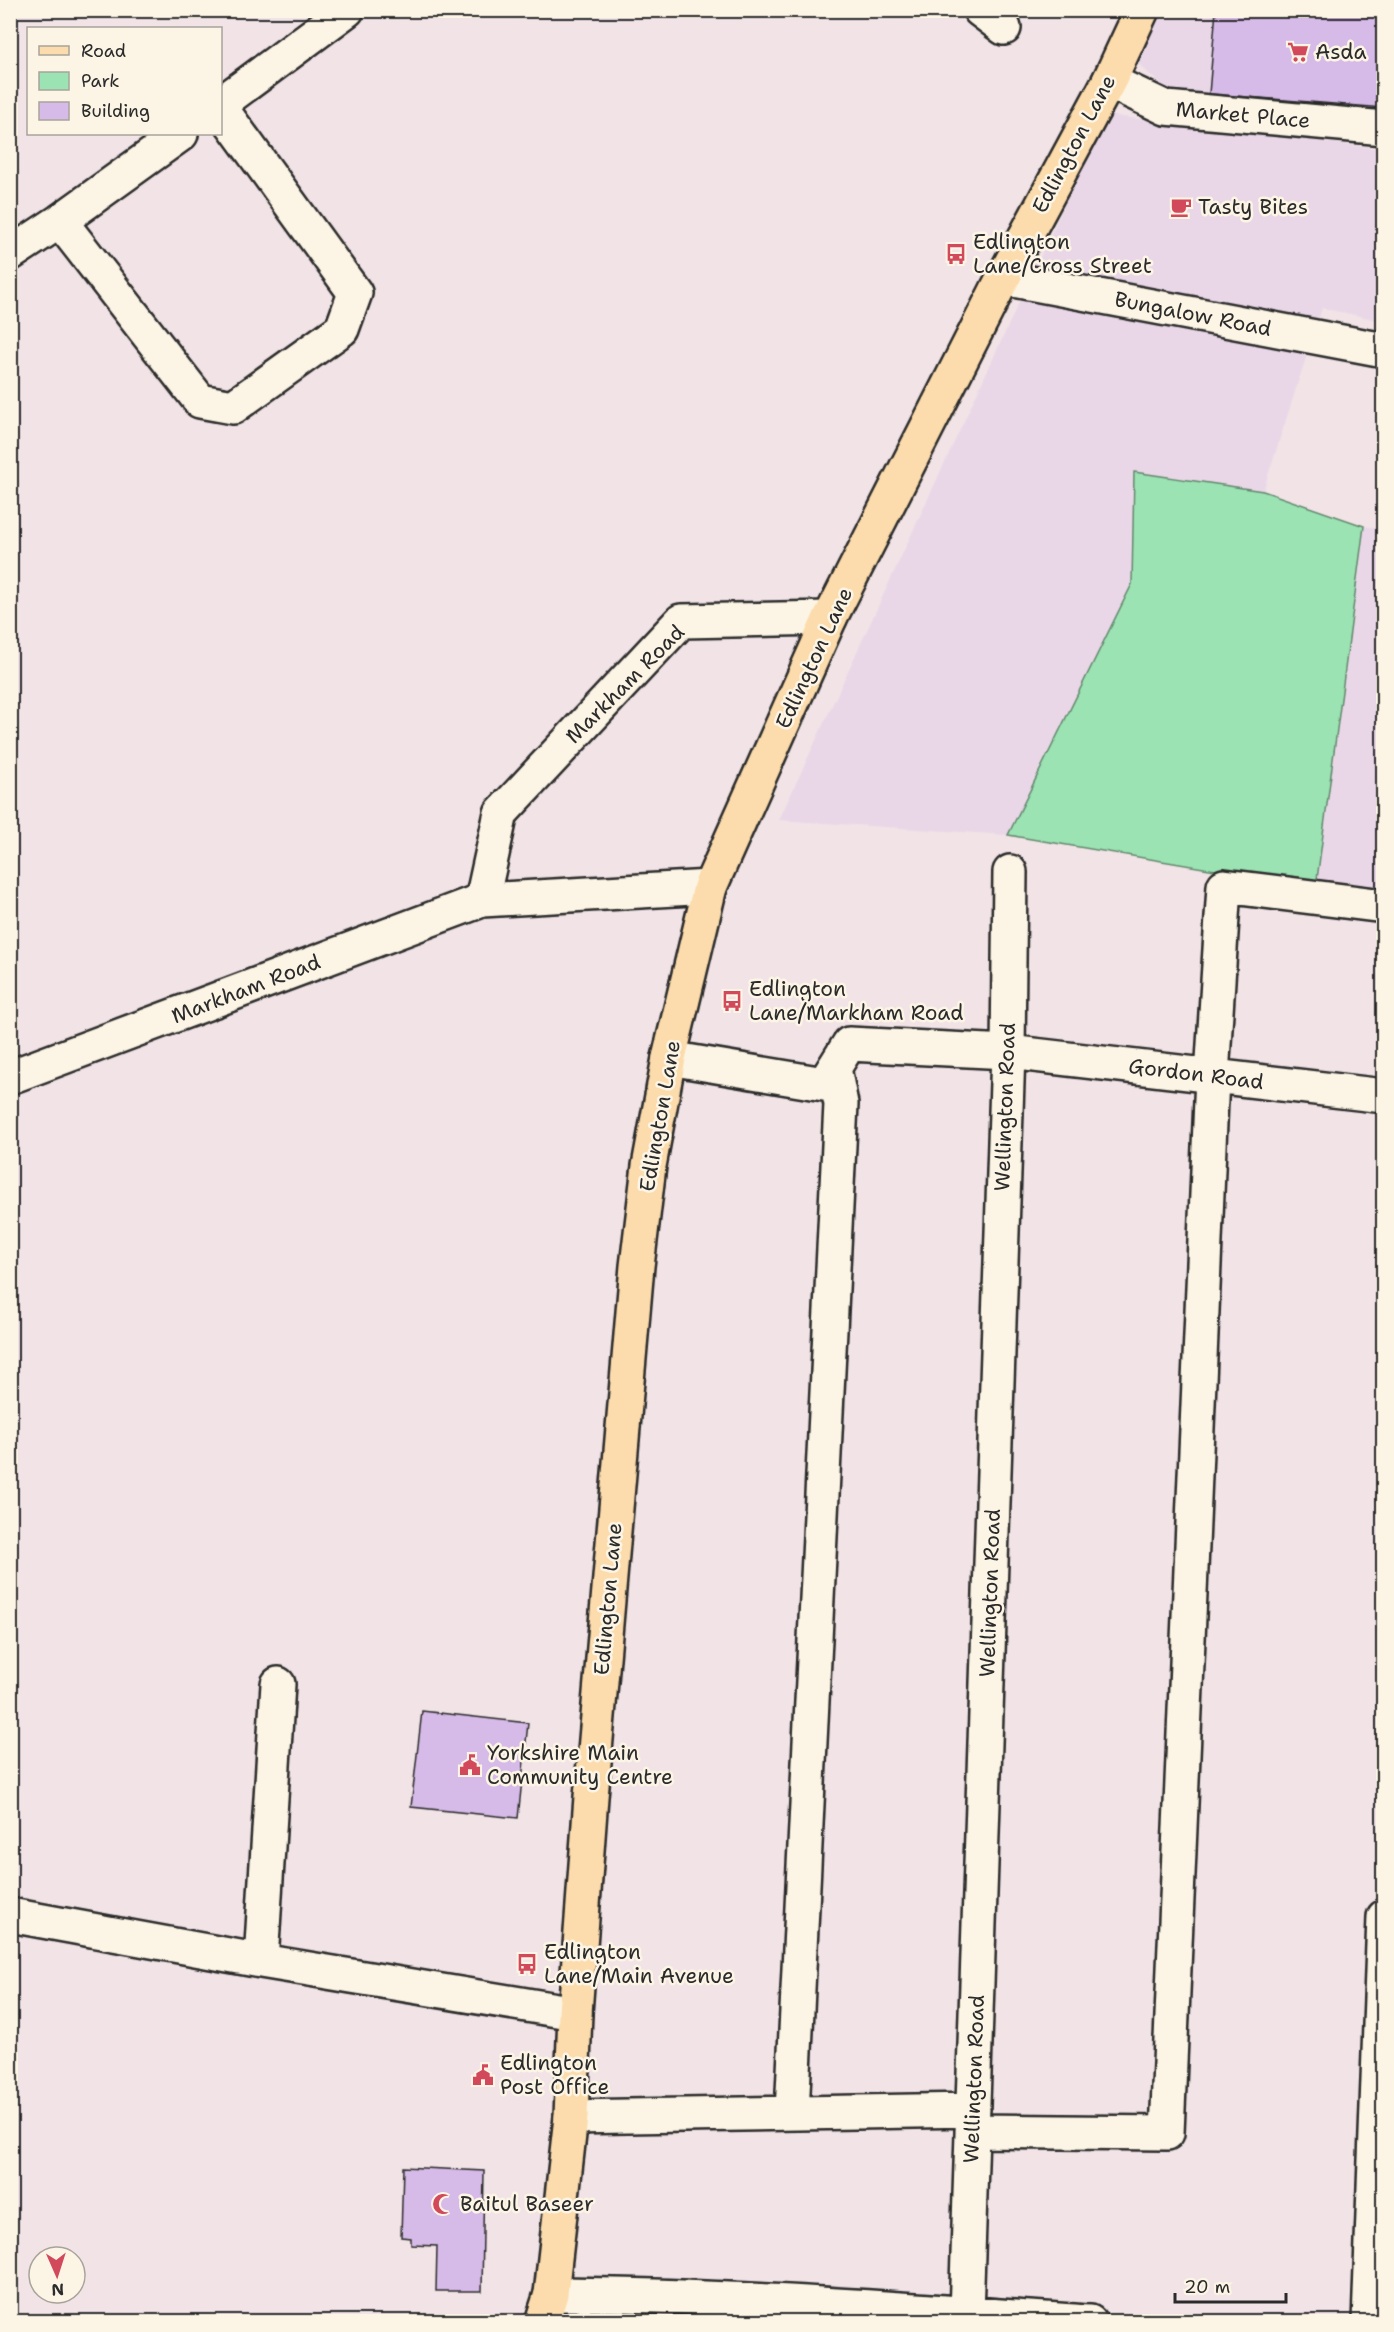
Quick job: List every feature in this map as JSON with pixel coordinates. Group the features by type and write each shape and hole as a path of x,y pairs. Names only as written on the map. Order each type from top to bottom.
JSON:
{"main road":[{"name":"Edlington Lane","path":"547,2308 571,2117 575,2013 591,1797 637,1266 649,1166 669,1058 710,887 830,618 1003,278 1108,81 1142,10"}],"street":[{"path":"222,104 347,10"},
{"name":"Market Place","path":"1108,81 1166,108 1383,128"},
{"path":"60,221 201,401 233,407 342,329 355,293 222,109"},
{"path":"10,254 180,135"},
{"name":"Bungalow Road","path":"1003,278 1383,350"},
{"name":"Markham Road","path":"482,900 501,813 681,621 830,618"},
{"name":"Wellington Road","path":"966,2314 1008,1052 1010,872"},
{"path":"571,2117 792,2113 973,2120 1167,2133 1212,1076 1224,886 1383,906"},
{"name":"Markham Road","path":"10,1077 482,900 710,887"},
{"name":"Gordon Road","path":"834,1068 849,1044 1008,1052 1383,1096"},
{"path":"669,1058 824,1084 834,1068"},
{"path":"792,2113 842,1104 834,1068"},
{"path":"261,1961 278,1684"},
{"path":"10,1915 261,1961 575,2013"},
{"path":"1369,2322 1379,2157 1383,1917"},
{"path":"547,2308 966,2314 1090,2322"}],"shaded area":[{"name":"Asda","path":"1159,11 1383,11 1383,111 1171,94 1132,58"},
{"path":"1106,115 1383,149 1383,321 1322,308 1263,491 1134,473 1132,584 1008,835 779,820"},
{"path":"1364,526 1383,529 1383,896 1316,887"}],"green space":[{"path":"1134,472 1263,491 1364,526 1316,887 1008,835 1132,584"}],"building":[{"name":"Asda","path":"1216,10 1384,10 1384,108 1209,94"},
{"name":"Yorkshire Main Community Centre","path":"422,1711 528,1723 518,1818 411,1807"},
{"name":"Baitul Baseer","path":"403,2167 484,2171 482,2291 436,2291 437,2246 411,2245 411,2238 401,2237"}],"place":[{"name":"Asda","path":"1298,52"},
{"name":"Tasty Bites","path":"1181,207"},
{"name":"Edlington Lane/Cross Street","path":"956,254"},
{"name":"Edlington Lane/Markham Road","path":"732,1001"},
{"name":"Yorkshire Main Community Centre","path":"470,1765"},
{"name":"Edlington Lane/Main Avenue","path":"527,1964"},
{"name":"Edlington Post Office","path":"483,2075"},
{"name":"Baitul Baseer","path":"443,2204"}]}
